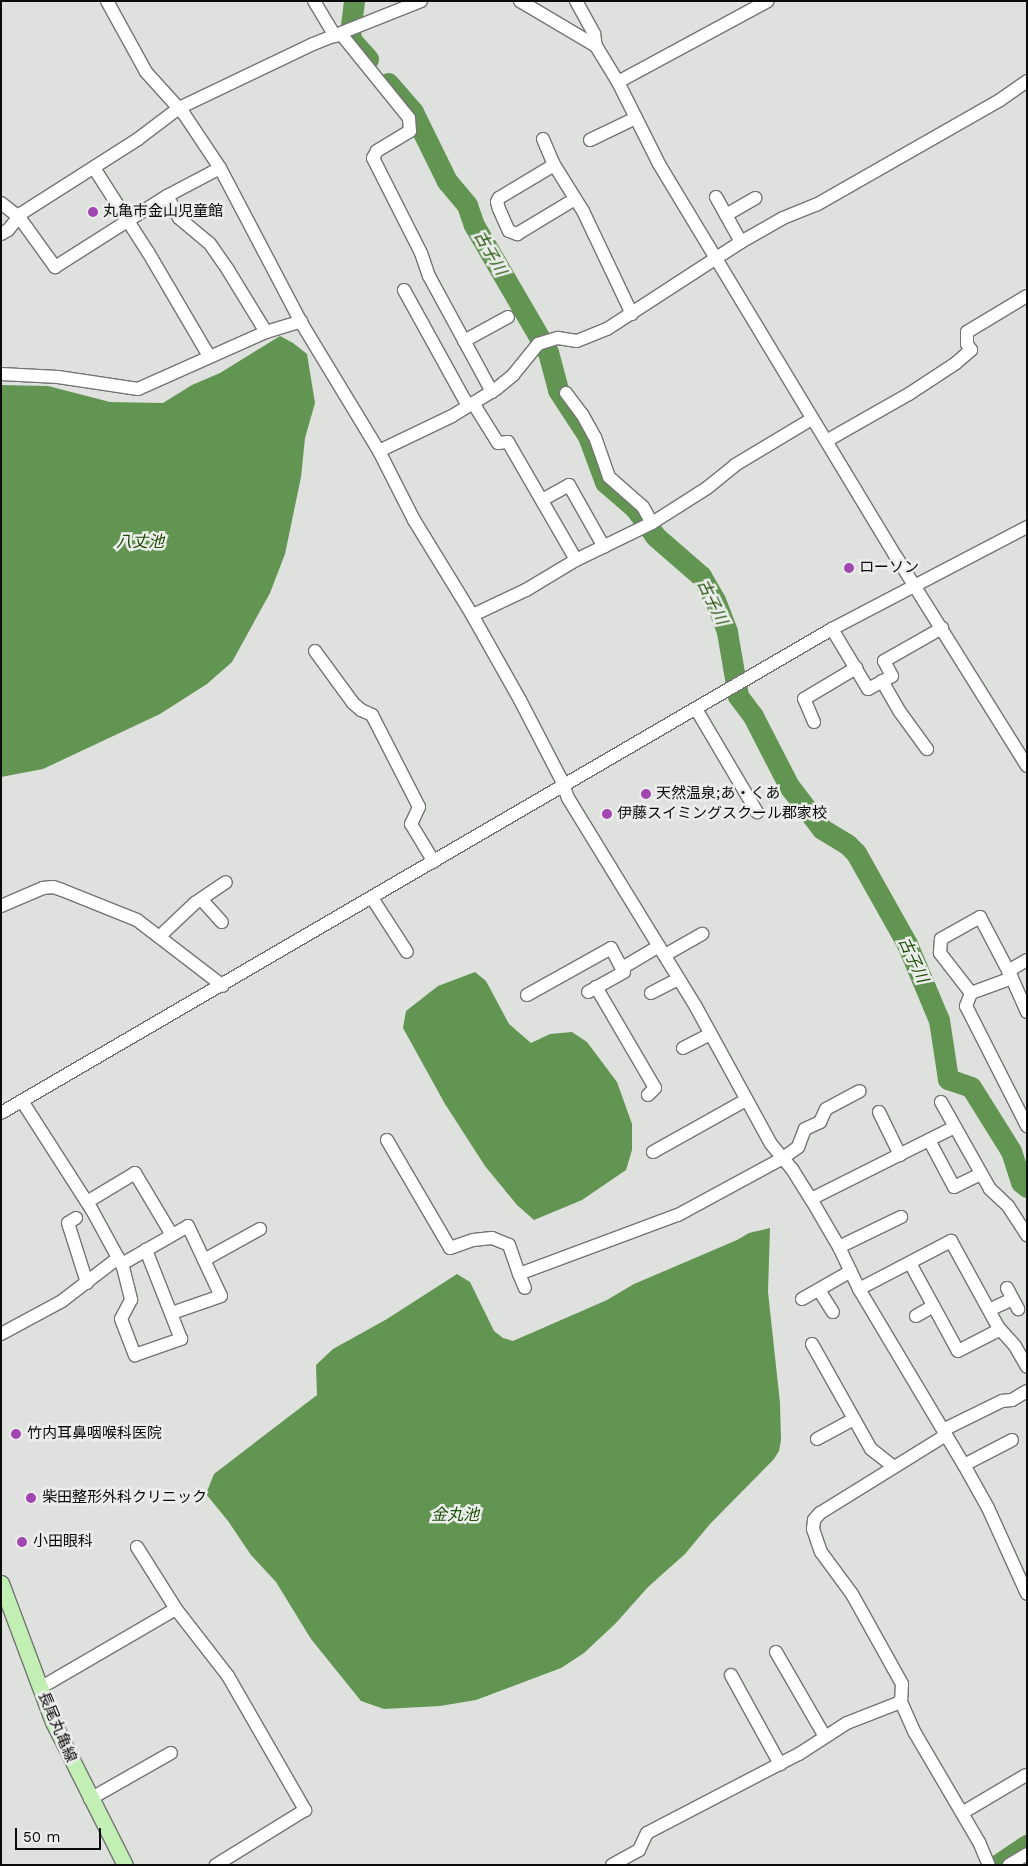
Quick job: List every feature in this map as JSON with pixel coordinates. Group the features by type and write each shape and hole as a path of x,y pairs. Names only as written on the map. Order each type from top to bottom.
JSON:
{"main road":[{"name":"長尾丸亀線","path":"1,1584 53,1722 90,1800 124,1865"}],"street":[{"path":"107,1 146,72 179,108 220,168 301,321 379,451 414,520 473,615 564,786 568,798 662,950 771,1144 811,1199 839,1247 859,1289 964,1465 1024,1579 1027,1594"},
{"path":"314,1 343,33 409,118 410,131 377,151 373,158 421,253 428,276 492,392"},
{"path":"1,234 8,230 19,217 94,168 179,108 343,33 421,1"},
{"path":"520,1 596,46"},
{"path":"576,1 594,34 596,46 618,82 659,164 812,419 828,440 1027,766"},
{"path":"618,82 768,1"},
{"path":"379,451 492,392 513,375 541,342 558,338 578,341 607,329 701,266 741,242 783,218 816,205 1000,100 1027,81"},
{"path":"590,140 636,118"},
{"path":"543,139 554,165 575,199 632,314"},
{"path":"554,165 499,198 496,202 509,231 512,234 517,234 575,199"},
{"path":"94,168 209,356"},
{"path":"1,203 19,217 55,267 167,196 220,168"},
{"path":"167,196 180,218 210,244 266,332"},
{"path":"716,197 741,242"},
{"path":"726,215 756,198"},
{"path":"404,290 470,405 498,443 508,442 576,560"},
{"path":"828,440 909,394 956,362 971,350 967,344 968,332 1027,296"},
{"path":"464,341 508,317"},
{"path":"2,372 58,377 138,389 266,332 301,321"},
{"path":"566,393 582,414 595,437 609,477 643,507 647,526"},
{"path":"473,615 526,590 576,560 647,526 706,488 735,465 812,419"},
{"path":"542,500 568,485 604,546"},
{"path":"1,1113 223,986 832,629 1027,527"},
{"path":"832,629 868,689 892,676 884,661 942,628"},
{"path":"315,651 353,703 361,710 372,715 419,807 411,824 434,862"},
{"path":"814,722 804,699 856,668"},
{"path":"882,681 900,712 927,749"},
{"path":"696,708 758,812"},
{"path":"159,937 201,899 226,882"},
{"path":"1,906 26,894 54,887 137,920 223,986"},
{"path":"372,898 407,952"},
{"path":"201,899 222,922"},
{"path":"971,994 940,953 941,939 980,917 1010,974 1027,1012"},
{"path":"622,968 702,934"},
{"path":"527,995 611,948 624,972 592,990 655,1088 648,1095"},
{"path":"1027,960 1010,974 971,994 966,1006 1027,1126"},
{"path":"651,993 679,979"},
{"path":"683,1048 710,1034"},
{"path":"519,1274 678,1215 783,1158 798,1147 805,1129 820,1122 826,1109 860,1091"},
{"path":"653,1152 746,1100"},
{"path":"22,1101 87,1202 120,1261 131,1300 121,1319 135,1356 181,1338 146,1250"},
{"path":"941,1102 990,1189 1008,1206 1027,1235"},
{"path":"880,1112 900,1155"},
{"path":"811,1199 955,1127"},
{"path":"387,1140 450,1248 473,1240 492,1238 508,1245 524,1288"},
{"path":"929,1140 954,1187 981,1174"},
{"path":"87,1202 135,1173 172,1235"},
{"path":"839,1247 900,1215"},
{"path":"76,1218 68,1222 87,1283"},
{"path":"1,1334 62,1301 120,1261 146,1250 188,1226 221,1296 172,1313"},
{"path":"204,1260 260,1229"},
{"path":"859,1289 951,1242 998,1327 1015,1346 1027,1367"},
{"path":"910,1263 958,1351 995,1332 998,1327"},
{"path":"802,1298 851,1271"},
{"path":"819,1290 833,1312"},
{"path":"989,1310 1013,1299"},
{"path":"916,1316 934,1306"},
{"path":"812,1344 872,1449 894,1467"},
{"path":"988,1862 962,1813 922,1747 901,1702 902,1684 852,1594 822,1552 813,1529 814,1520 820,1513 894,1467 944,1432 1002,1401 1012,1400 1027,1391"},
{"path":"817,1439 854,1418"},
{"path":"964,1465 1012,1440"},
{"path":"137,1547 176,1609 228,1676 305,1810 216,1865"},
{"path":"40,1688 176,1609"},
{"path":"776,1652 825,1738"},
{"path":"731,1675 780,1764"},
{"path":"612,1865 639,1850 647,1833 780,1764 847,1723 901,1702"},
{"path":"90,1800 171,1752"},
{"path":"962,1813 1026,1775"},
{"path":"1009,1865 1027,1854"}],"water":[{"name":"八丈池","path":"280,336 307,354 315,403 305,438 301,477 285,554 270,593 232,662 207,684 160,714 43,769 1,777 1,385 48,386 110,402 163,403 192,385 220,373"},
{"path":"475,972 486,981 509,1024 531,1043 550,1034 572,1032 587,1042 617,1082 632,1124 632,1150 626,1170 582,1200 534,1220 517,1205 485,1166 445,1104 403,1028 406,1011 438,986"},
{"name":"金丸池","path":"770,1228 768,1292 780,1403 781,1440 779,1451 774,1459 710,1524 685,1554 648,1587 616,1623 584,1653 561,1668 476,1700 440,1706 384,1709 361,1701 311,1639 276,1582 251,1555 228,1521 206,1494 214,1474 317,1395 316,1365 333,1349 387,1319 457,1274 470,1282 494,1331 503,1338 513,1341 607,1300 634,1284 737,1240 749,1233"}],"waterway":[{"name":"古子川","path":"354,1 350,34 352,41 368,59"},
{"name":"古子川","path":"388,83 413,112 447,181 467,205 474,225 548,352 558,390 588,436 605,482 635,508 655,536 701,576 715,600 727,632 738,696 753,716 789,786 822,829 847,844 856,853 907,944 939,1020 948,1079 971,1087 1011,1151 1021,1182 1027,1187"},
{"name":"古子川","path":"997,1865 1027,1845"}],"place":[{"name":"丸亀市金山児童館","path":"93,212"},
{"name":"ローソン","path":"849,568"},
{"name":"天然温泉;あ・くあ","path":"646,794"},
{"name":"伊藤スイミングスクール郡家校","path":"607,814"},
{"name":"竹内耳鼻咽喉科医院","path":"16,1434"},
{"name":"柴田整形外科クリニック","path":"31,1498"},
{"name":"小田眼科","path":"22,1542"}]}
